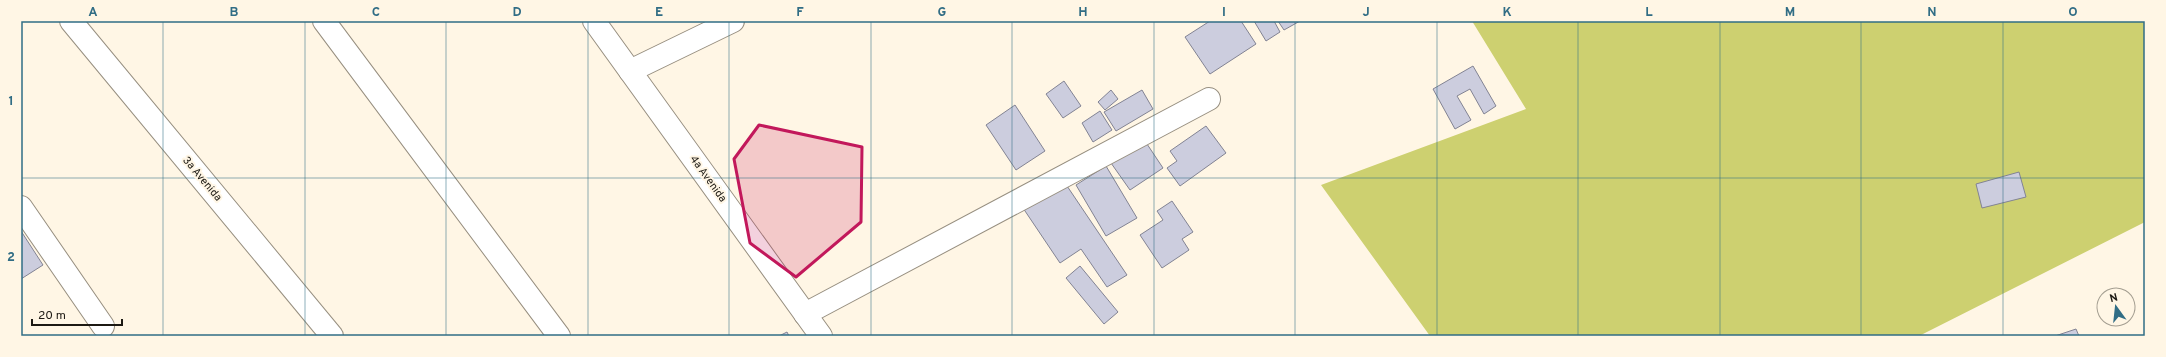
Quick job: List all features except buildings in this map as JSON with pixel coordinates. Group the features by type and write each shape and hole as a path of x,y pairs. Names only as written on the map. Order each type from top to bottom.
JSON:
{"street":[{"name":"3a Avenida","path":"71,21 332,336"},
{"path":"324,21 559,336"},
{"name":"4a Avenida","path":"594,21 821,336"},
{"path":"630,71 733,21"},
{"path":"804,314 1209,99"},
{"path":"21,207 104,326"}],"highlighted area":[{"path":"759,125 862,147 861,222 796,277 750,243 734,159"}],"green space":[{"path":"1472,21 2145,21 2145,222 1919,336 1430,336 1321,185 1526,109"}]}
